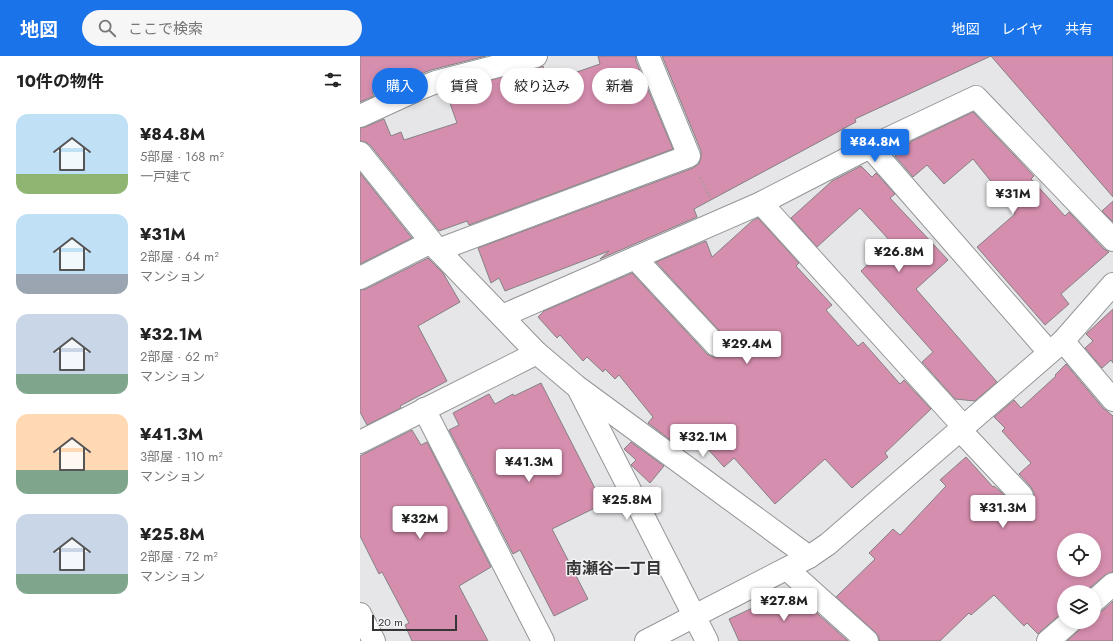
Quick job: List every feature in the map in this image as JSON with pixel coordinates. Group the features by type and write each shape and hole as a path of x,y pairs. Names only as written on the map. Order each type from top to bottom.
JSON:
{"street":[{"path":"360,116 436,82 536,56"},
{"path":"360,278 435,246 689,156 648,56"},
{"path":"502,316 761,203 870,147 976,97 1113,240"},
{"path":"870,147 1056,346 1113,400"},
{"path":"360,153 435,246 537,353 576,386 810,557"},
{"path":"761,203 1022,496"},
{"path":"635,258 716,345"},
{"path":"646,641 810,557 828,544 1056,346 1113,284"},
{"path":"360,442 537,353"},
{"path":"576,386 708,641"},
{"path":"424,409 543,641"},
{"path":"787,569 868,641"},
{"path":"1101,595 1113,584"},
{"path":"360,614 374,641"},
{"path":"1048,641 1062,629"}],"path":[{"path":"689,156 721,221"}],"building":[{"path":"360,56 486,56 428,71 428,68 372,68 372,97 360,102"},
{"path":"598,56 636,56 639,68 592,68 592,104 648,104 648,90 673,149 469,225 467,221 439,231 370,145 360,141 360,128 384,119 391,136 401,132 404,140 457,123 450,104 492,104 492,80 500,78 500,104 584,104 584,70 600,64"},
{"path":"662,56 991,56 855,119 856,122 694,209 697,217 600,259 609,251 505,291 499,278 491,283 478,248 693,168 699,164 701,151"},
{"path":"991,56 1113,56 1113,197"},
{"path":"973,112 1034,176 1031,179 1065,216 1069,212 1104,249 1109,252 1061,294 1069,304 1045,325 977,247 1015,214 1013,211 1014,210 973,159 944,184 927,165 913,177 895,156 912,141"},
{"path":"861,166 872,177 876,173 895,194 890,198 948,260 916,289 997,382 975,401 955,399 922,362 933,352 861,271 891,242 860,208 817,247 791,218 832,181"},
{"path":"360,173 412,238 360,264"},
{"path":"1113,201 1113,222 1102,211"},
{"path":"758,218 799,263 796,266 832,305 826,310 858,346 863,342 900,384 904,380 931,409 885,453 888,457 852,488 825,459 775,504 734,458 724,467 699,439 687,450 683,445 681,448 648,423 653,417 619,375 615,379 605,369 603,372 587,357 583,361 560,335 557,338 538,317 544,311 632,273 707,354 713,357 719,357 725,354 728,348 728,342 725,337 656,262 706,241 712,257 752,221"},
{"path":"428,258 443,273 460,302 418,326 447,381 400,406 401,408 367,425 360,412 360,290 366,289"},
{"path":"1113,309 1113,363 1111,360 1102,368 1085,348 1093,341 1086,334"},
{"path":"1066,364 1103,408 1113,416 1113,572 1105,575 1093,585 1057,585 1057,617 1038,634 1027,623 1024,626 994,595 971,615 969,613 940,641 879,641 879,637 875,632 836,597 875,559 869,553 893,529 900,535 946,486 940,480 966,457 993,487 994,486 1000,491 1013,505 1018,508 1024,508 1031,505 1034,499 1034,493 1031,487 1019,474 1031,463 1002,431 1005,428 994,417 1014,400 1021,408 1056,376 1055,375"},
{"path":"541,383 603,504 552,529 588,599 554,616 520,550 513,554 449,430 459,425 453,413 489,394 495,404 513,394 514,396"},
{"path":"412,430 421,445 427,442 491,567 459,586 488,641 412,641 405,625 409,623 382,572 379,574 360,536 360,456"},
{"path":"631,442 664,466 650,483 631,465 636,460 624,449"},
{"path":"791,590 848,641 739,641 729,619"},
{"path":"1113,601 1113,641 1067,641 1080,629 1101,629 1102,611"}],"district":[{"name":"南瀬谷一丁目","path":"614,568"}]}
